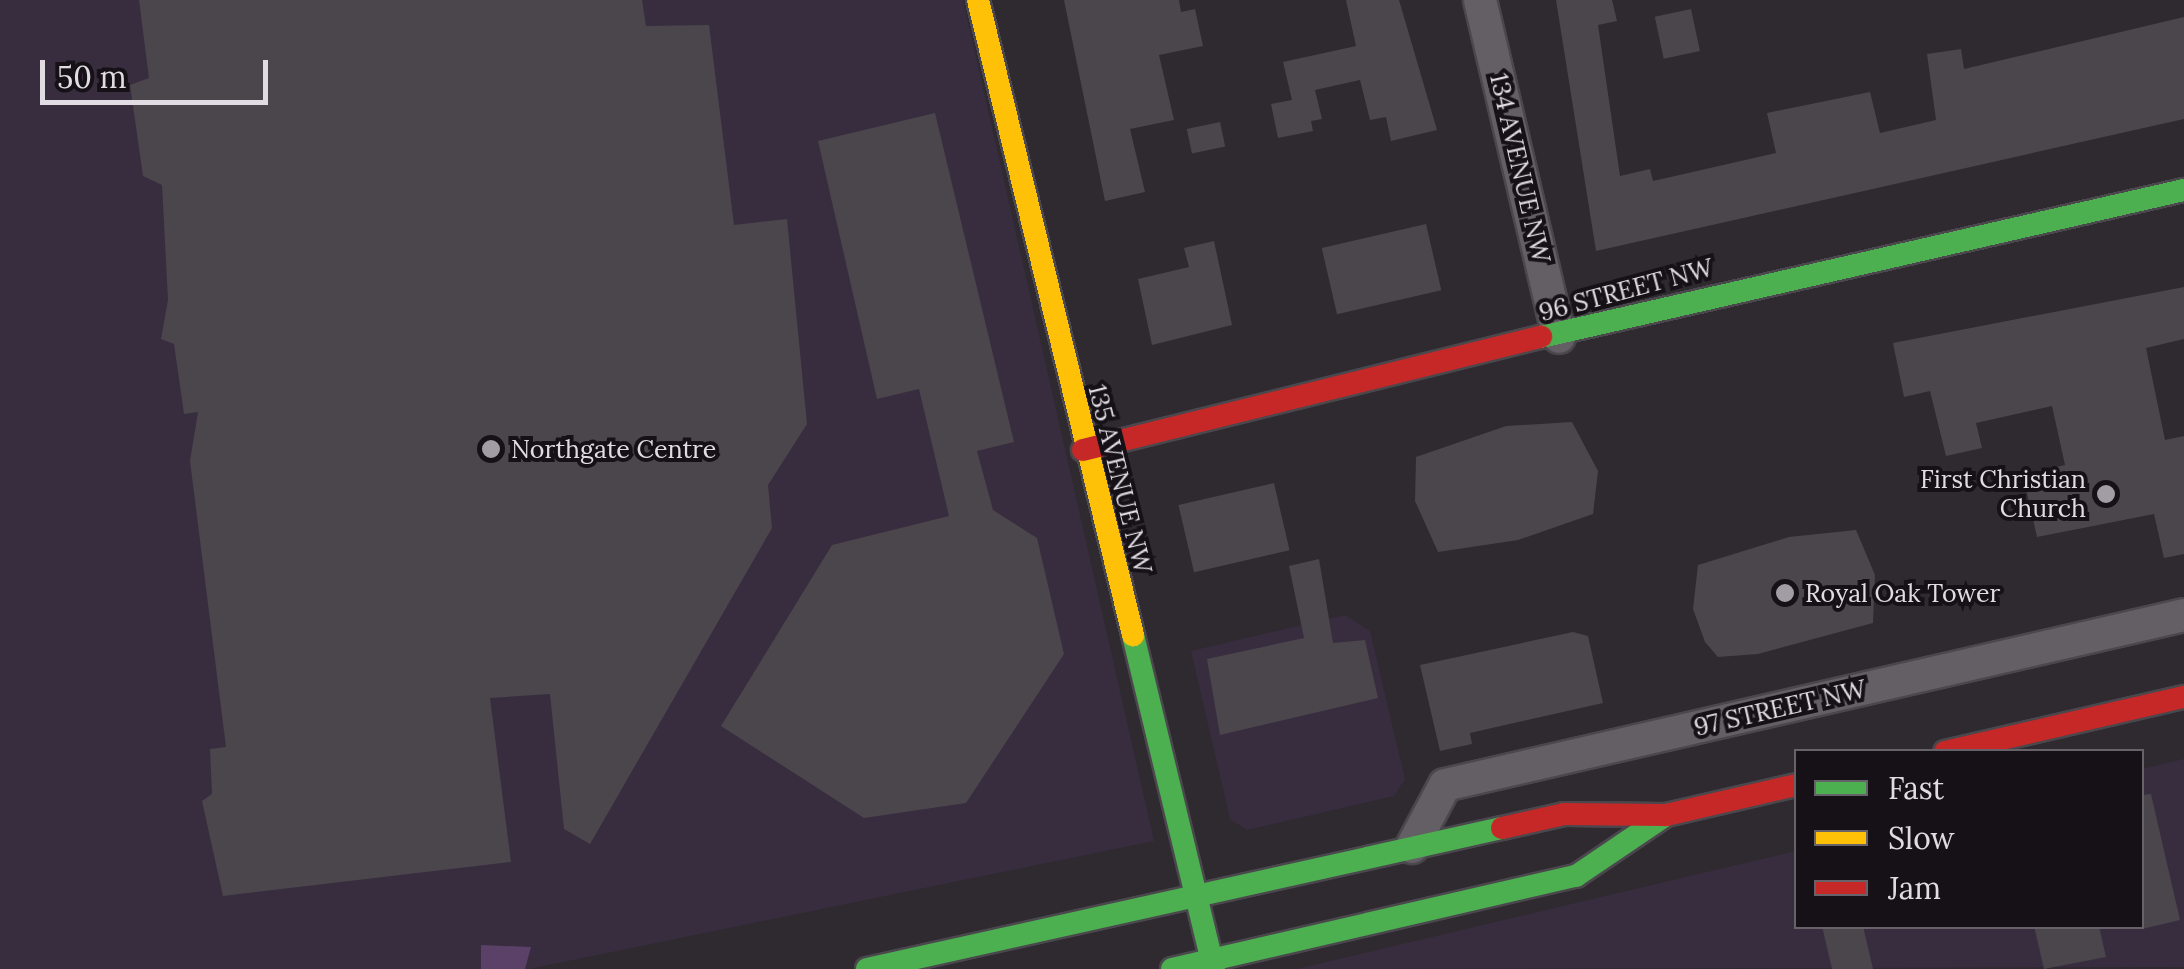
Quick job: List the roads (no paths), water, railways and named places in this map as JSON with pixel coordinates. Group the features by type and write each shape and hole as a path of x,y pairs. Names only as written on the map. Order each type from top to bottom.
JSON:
{"street":[{"name":"135 AVENUE NW","path":"978,0 1083,450 1213,964"},
{"name":"134 AVENUE NW","path":"1480,0 1559,337"},
{"name":"96 STREET NW","path":"1083,450 1559,337 1790,275 2184,190"},
{"name":"97 STREET NW","path":"1412,847 1445,785 2184,615"},
{"path":"1958,749 2184,697"},
{"path":"867,969 1564,814 1666,815 1794,785"},
{"path":"1172,969 1213,964 1576,876 1666,815"}],"place":[{"name":"Northgate Centre","path":"491,449"},
{"name":"First Christian Church","path":"2106,494"},
{"name":"Royal Oak Tower","path":"1785,593"}]}
